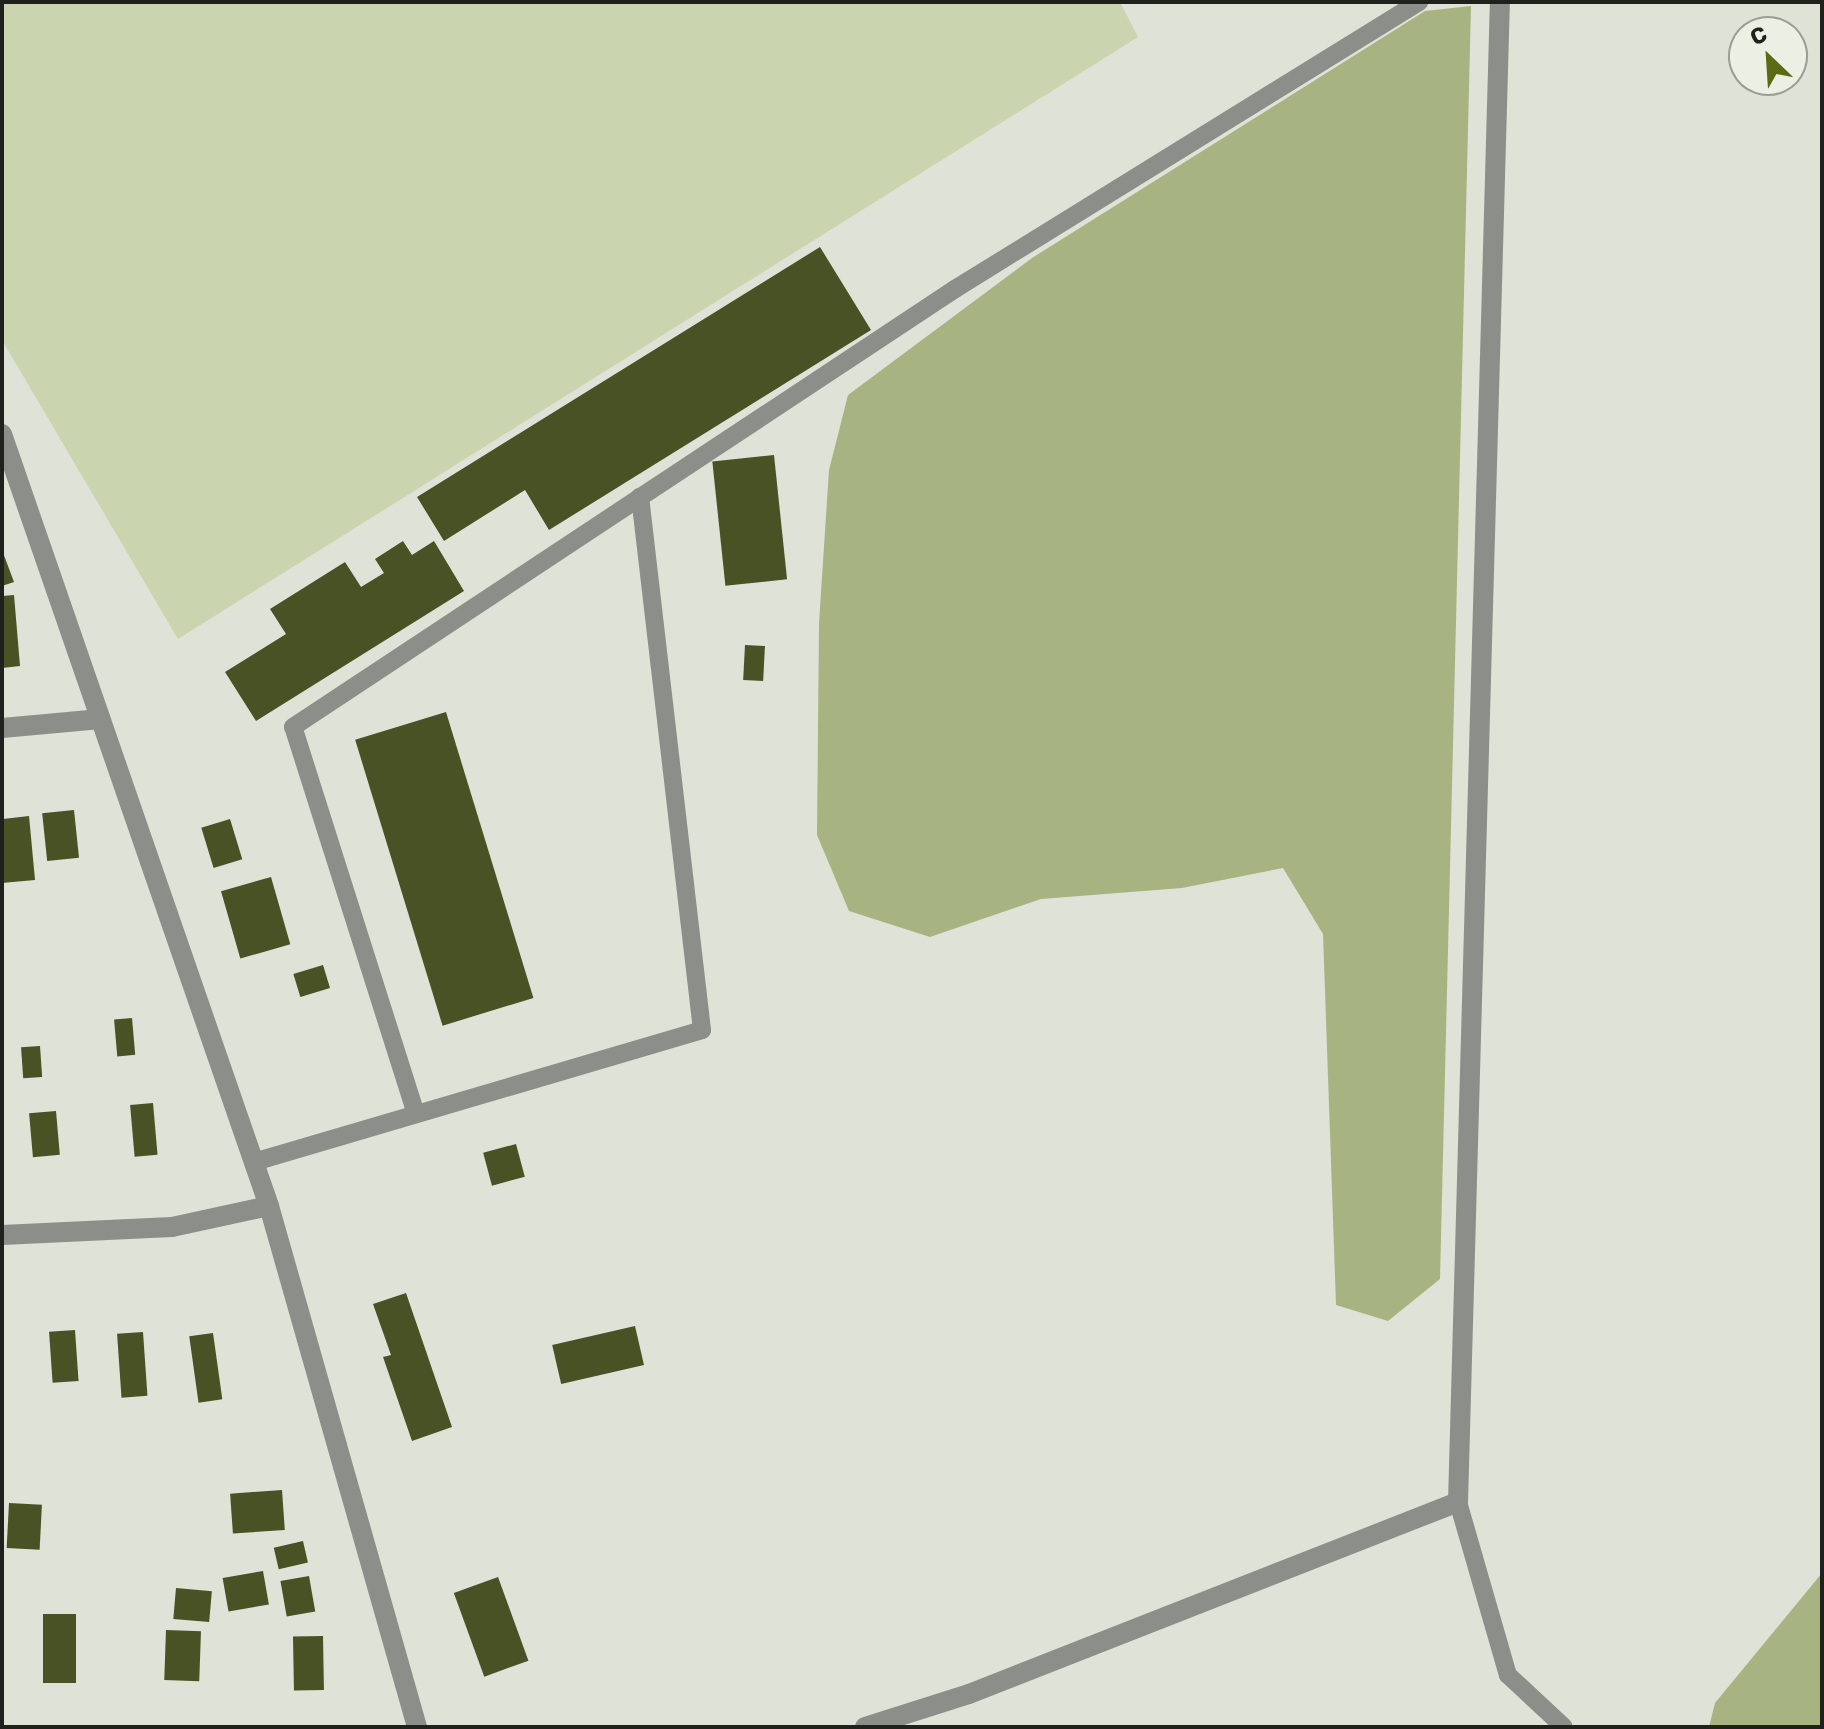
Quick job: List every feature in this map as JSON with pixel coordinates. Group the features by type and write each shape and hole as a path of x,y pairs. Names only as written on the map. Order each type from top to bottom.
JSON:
{"street":[{"path":"865,1727 969,1694 1458,1502 1500,2"},
{"path":"2,434 269,1206 417,1727"},
{"path":"2,728 101,719"},
{"path":"2,1235 172,1227 269,1206"}],"lane":[{"path":"416,1114 293,727 955,289 1419,2"},
{"path":"254,1162 702,1030 640,497"},
{"path":"1458,1502 1508,1675 1564,1727"}],"green space":[{"path":"2,2 1120,2 1138,37 178,639 2,340"},
{"path":"1471,6 1440,1279 1388,1321 1336,1305 1323,934 1283,868 1182,888 1041,899 930,937 849,911 817,835 819,623 829,470 848,395 1032,258 1425,11"},
{"path":"1822,1573 1822,1727 1709,1727 1715,1703"}],"building":[{"path":"820,247 871,330 549,530 525,490 444,541 417,497"},
{"path":"774,455 787,579 725,586 712,461"},
{"path":"403,541 412,555 434,541 464,591 256,721 225,672 286,634 270,609 345,562 361,587 384,573 375,559"},
{"path":"2,550 14,582 2,586"},
{"path":"14,595 20,666 2,668 2,596"},
{"path":"745,645 765,646 763,681 743,680"},
{"path":"446,712 533,998 443,1026 355,740"},
{"path":"74,810 79,858 47,861 42,813"},
{"path":"29,816 35,880 2,883 3,819"},
{"path":"230,819 242,859 214,868 201,828"},
{"path":"271,877 290,944 240,959 221,891"},
{"path":"323,965 330,988 300,997 293,974"},
{"path":"132,1018 135,1055 117,1056 114,1020"},
{"path":"40,1046 42,1077 23,1078 21,1047"},
{"path":"153,1103 158,1155 135,1157 130,1105"},
{"path":"56,1111 60,1155 33,1157 29,1113"},
{"path":"516,1144 525,1177 492,1186 483,1153"},
{"path":"406,1293 452,1427 412,1441 383,1357 391,1355 373,1304"},
{"path":"635,1326 644,1365 561,1384 552,1345"},
{"path":"75,1330 79,1381 53,1383 49,1332"},
{"path":"143,1332 147,1396 122,1398 117,1334"},
{"path":"213,1333 222,1399 199,1403 189,1336"},
{"path":"282,1490 285,1530 233,1534 230,1494"},
{"path":"9,1503 42,1505 40,1550 7,1548"},
{"path":"303,1541 308,1562 279,1569 274,1548"},
{"path":"263,1571 269,1604 229,1612 223,1578"},
{"path":"309,1576 315,1611 287,1616 280,1581"},
{"path":"498,1577 528,1661 484,1677 454,1593"},
{"path":"176,1588 212,1591 209,1622 173,1619"},
{"path":"43,1614 76,1614 76,1683 43,1683"},
{"path":"166,1630 201,1631 199,1681 164,1680"},
{"path":"323,1636 324,1690 294,1691 293,1637"}]}
